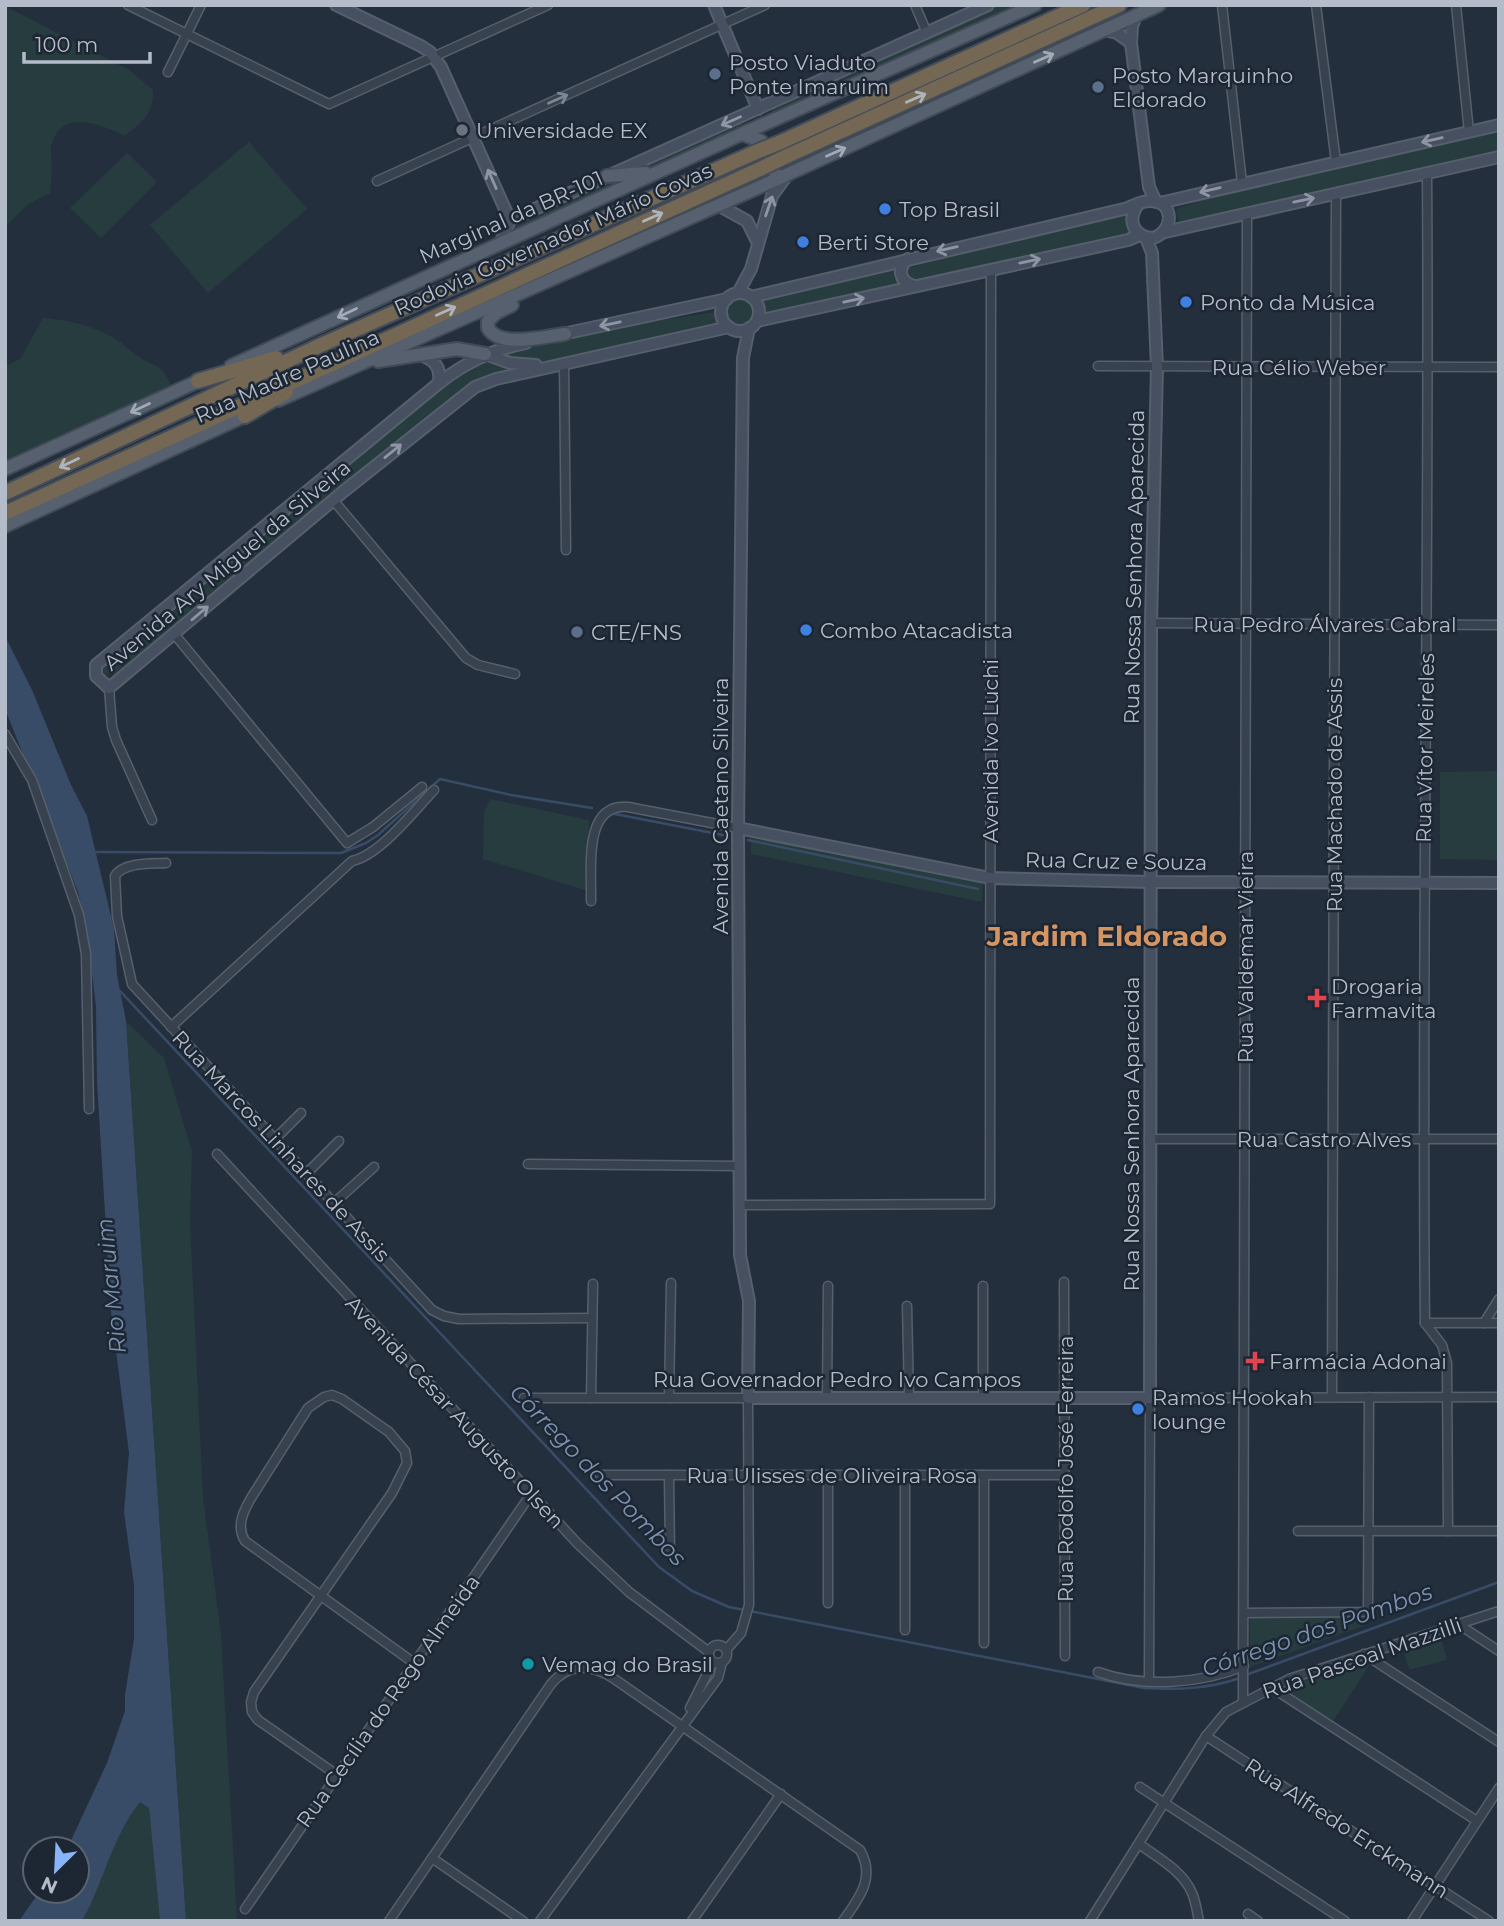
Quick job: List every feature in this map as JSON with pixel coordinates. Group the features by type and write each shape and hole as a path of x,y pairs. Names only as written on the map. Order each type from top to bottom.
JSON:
{"highway":[{"name":"Rodovia Governador Mário Covas","path":"5,493 321,345 1083,5"},
{"name":"Rodovia Governador Mário Covas","path":"5,513 1119,5"},
{"path":"198,381 321,345"},
{"path":"245,416 344,357"}],"main road":[{"name":"Marginal da BR-101","path":"5,469 742,134 1035,5"},
{"name":"Rua Madre Paulina","path":"5,526 1159,5"},
{"path":"766,124 768,142 774,157 788,174"},
{"path":"742,134 761,141 771,158 774,180"},
{"path":"607,176 657,173"},
{"path":"558,276 551,283 496,313 488,321 488,328 491,333 506,340 565,334"},
{"path":"357,365 457,349 485,354"}],"street":[{"path":"128,5 329,104 548,5"},
{"path":"168,72 201,5"},
{"path":"336,5 421,46 434,56 474,137 510,220"},
{"path":"714,5 758,109"},
{"path":"377,181 765,5"},
{"path":"915,5 927,33"},
{"path":"499,244 510,220 988,5"},
{"path":"1222,5 1242,183"},
{"path":"1316,5 1336,162"},
{"path":"1456,5 1469,132"},
{"path":"1136,16 1132,26 1131,43 1149,187 1169,216 1169,224 1163,234"},
{"path":"1105,30 1117,33 1131,43"},
{"path":"1499,125 727,299 722,316 731,328 753,325 915,286 1163,234 1499,158"},
{"name":"Rua Vítor Meireles","path":"1425,1323 1423,883 1427,173"},
{"path":"746,295 757,242 772,196 788,174"},
{"path":"1143,237 1134,229 1133,212 1149,187"},
{"name":"Rua Machado de Assis","path":"1332,1397 1336,193"},
{"path":"718,205 747,221 757,242"},
{"name":"Rua Valdemar Vieira","path":"1244,1701 1247,213"},
{"name":"Rua Nossa Senhora Aparecida","path":"1152,253 1163,234"},
{"name":"Rua Nossa Senhora Aparecida","path":"1143,237 1152,253 1157,367 1151,624 1149,1680"},
{"path":"908,259 901,268 901,275 908,285 915,286"},
{"name":"Avenida Ivo Luchi","path":"740,1205 990,1204 991,269"},
{"path":"746,295 759,310 753,325"},
{"name":"Avenida Ary Miguel da Silveira","path":"727,299 506,347 468,362 96,665 96,676 109,688 334,500 475,387 496,379 731,328"},
{"name":"Avenida Caetano Silveira","path":"748,1398 749,1301 740,1255 738,828 743,358 753,325"},
{"name":"Avenida Caetano Silveira","path":"731,328 743,358"},
{"path":"416,354 431,359 436,364 439,383"},
{"path":"485,354 528,366 562,364 566,550"},
{"name":"Rua Célio Weber","path":"1098,366 1499,367"},
{"path":"334,500 471,663 515,674"},
{"name":"Rua Pedro Álvares Cabral","path":"1151,624 1499,625"},
{"path":"174,635 347,844 351,860"},
{"path":"109,688 112,727 116,740 152,820"},
{"path":"5,734 32,780 79,915 86,954 89,1109"},
{"path":"347,844 373,827 422,787"},
{"path":"171,1027 351,860 367,854 391,835 434,790"},
{"path":"591,901 595,827 605,813 614,808 628,807 738,828"},
{"name":"Rua Cruz e Souza","path":"738,828 990,878 1150,882 1499,883"},
{"name":"Rua Marcos Linhares de Assis","path":"166,863 125,867 118,870 115,878 117,916 132,984 432,1310 459,1319 592,1318"},
{"path":"275,1139 301,1113"},
{"name":"Rua Castro Alves","path":"1149,1139 1499,1139"},
{"path":"306,1174 339,1141"},
{"name":"Avenida César Augusto Olsen","path":"216,1154 531,1494 629,1592 709,1652"},
{"path":"528,1164 740,1166"},
{"path":"334,1203 374,1167"},
{"name":"Rua Rodolfo José Ferreira","path":"1064,1282 1065,1656"},
{"path":"669,1398 671,1283"},
{"path":"591,1398 593,1284"},
{"path":"827,1398 828,1286"},
{"path":"983,1286 983,1398"},
{"path":"1484,1323 1499,1299"},
{"path":"907,1306 909,1398"},
{"path":"1425,1323 1499,1323"},
{"path":"1425,1323 1442,1345 1446,1355 1448,1531"},
{"path":"337,1775 258,1720 252,1712 251,1702 262,1678 320,1596 403,1474 407,1462 405,1451 389,1432 342,1399 332,1395 324,1397 308,1408 247,1504 240,1524 241,1534 245,1541 320,1596 414,1663"},
{"path":"1244,1613 1368,1612 1368,1397"},
{"path":"1150,1398 1499,1397"},
{"name":"Rua Governador Pedro Ivo Campos","path":"524,1398 1150,1398"},
{"path":"718,1662 726,1657 726,1650 736,1641 745,1621 748,1605 748,1398"},
{"name":"Rua Ulisses de Oliveira Rosa","path":"600,1475 1065,1475"},
{"path":"669,1475 670,1554"},
{"path":"828,1475 828,1603"},
{"path":"905,1475 905,1630"},
{"path":"984,1475 984,1643"},
{"name":"Rua Cecília do Rego Almeida","path":"245,1909 531,1494"},
{"path":"1297,1531 1499,1531"},
{"name":"Rua Pascoal Mazzilli","path":"1090,1921 1206,1736 1226,1713 1271,1687 1499,1611"},
{"path":"1458,1625 1499,1651"},
{"path":"718,1662 710,1658 709,1652 716,1645 726,1650"},
{"path":"1364,1654 1499,1742"},
{"path":"540,1921 718,1678 718,1662"},
{"path":"389,1921 551,1684 559,1675 577,1667 604,1672 855,1845 863,1855 868,1870 865,1887 844,1921"},
{"path":"1098,1672 1118,1678 1167,1682 1202,1679 1244,1668"},
{"path":"1271,1687 1477,1821"},
{"name":"Rua Alfredo Erckmann","path":"1206,1736 1489,1921"},
{"path":"1140,1787 1345,1921"},
{"path":"1412,1921 1499,1788"},
{"path":"692,1921 781,1794"},
{"path":"1139,1844 1186,1882 1194,1897 1199,1921"},
{"path":"432,1858 523,1921"},
{"path":"1248,1914 1258,1921"}],"green space":[{"path":"996,5 1017,5 772,113 769,106"},
{"path":"5,6 129,70 153,90 153,98 146,116 125,136 82,122 62,127 55,135 51,148 50,193 27,205 5,227"},
{"path":"738,119 742,121 742,127 655,167 631,168"},
{"path":"1499,131 1499,155 1179,226 1176,209 1239,189"},
{"path":"249,142 307,209 208,293 150,225"},
{"path":"127,153 157,182 101,238 70,208"},
{"path":"636,179 507,234 514,220 606,181"},
{"path":"1125,214 1128,217 1131,236 917,281 910,280 907,276 908,268 969,252 986,244"},
{"path":"895,268 894,279 900,288 765,312 763,301"},
{"path":"740,298 750,302 754,312 750,322 740,326 730,322 726,312 730,302"},
{"path":"715,312 717,323 559,360 537,363 492,354 593,331"},
{"path":"43,318 82,324 109,335 161,369 171,385 5,462 5,367 21,358"},
{"path":"484,357 517,369 478,379 466,386 114,675 105,674 101,669 105,662 430,392"},
{"path":"1499,771 1499,860 1440,859 1440,772"},
{"path":"490,799 589,820 588,891 483,859 484,812"},
{"path":"757,835 983,879 982,902 751,854 751,837"},
{"path":"126,1021 164,1058 192,1152 190,1222 203,1498 221,1634 237,1921 186,1921"},
{"path":"1250,1617 1366,1617 1366,1625 1250,1667"},
{"path":"1441,1638 1447,1660 1409,1670 1403,1649"},
{"path":"1361,1662 1369,1666 1333,1721 1282,1688"},
{"path":"140,1802 149,1808 160,1921 82,1921 115,1845"}],"water":[{"name":"Rio Maruim","path":"5,636 32,690 71,785 87,816 114,929 117,975 126,1021 186,1921 160,1921 149,1808 140,1802 130,1816 91,1902 91,1835 74,1835 107,1763 125,1711 134,1639 134,1585 124,1512 129,1453 111,1311 97,1082 96,1007 87,932 78,892 5,709"},
{"path":"30,1905 89,1905 82,1921 19,1921"}],"waterway":[{"path":"95,852 341,853 378,835 440,779 511,795 592,808"},
{"path":"615,814 723,835"},
{"path":"748,840 978,889"},
{"name":"Córrego dos Pombos","path":"120,991 659,1567 692,1591 729,1607 1144,1688 1192,1688 1240,1678"},
{"name":"Córrego dos Pombos","path":"1246,1675 1499,1582"}],"place":[{"name":"Posto Viaduto Ponte Imaruim","path":"715,74"},
{"name":"Posto Marquinho Eldorado","path":"1098,87"},
{"name":"Universidade EX","path":"462,130"},
{"name":"Top Brasil","path":"885,209"},
{"name":"Berti Store","path":"803,242"},
{"name":"Ponto da Música","path":"1186,302"},
{"name":"Combo Atacadista","path":"806,630"},
{"name":"CTE/FNS","path":"577,632"},
{"name":"Drogaria Farmavita","path":"1317,998"},
{"name":"Farmácia Adonai","path":"1255,1361"},
{"name":"Ramos Hookah lounge","path":"1138,1409"},
{"name":"Vemag do Brasil","path":"528,1664"}],"district":[{"name":"Jardim Eldorado","path":"1107,936"}]}
